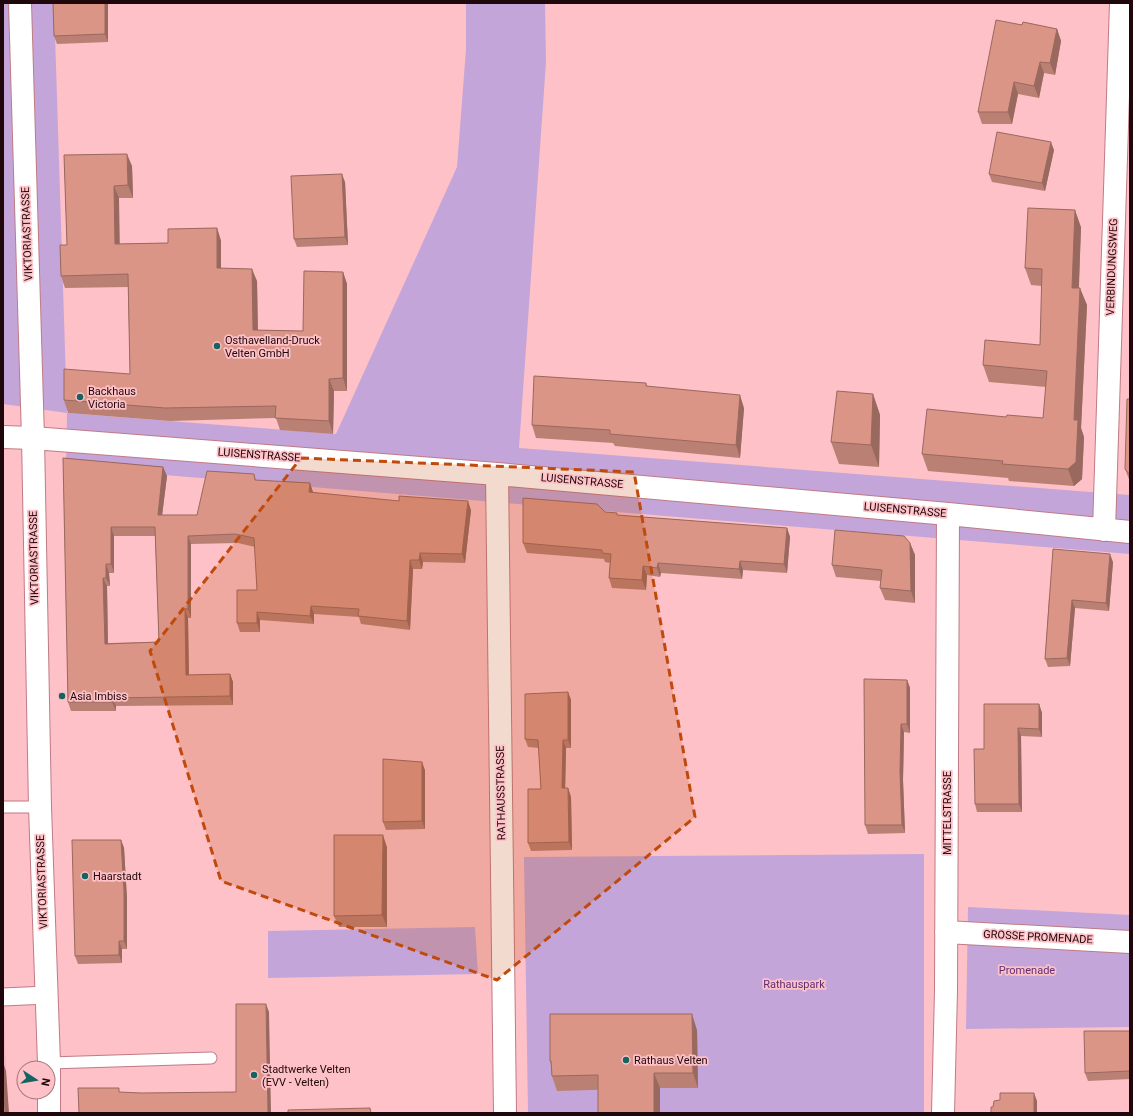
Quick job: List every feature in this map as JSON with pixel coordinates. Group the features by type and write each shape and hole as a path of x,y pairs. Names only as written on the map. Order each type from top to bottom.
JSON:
{"street":[{"name":"VIKTORIASTRASSE","path":"20,3 33,438 40,807 49,1060"},
{"name":"VERBINDUNGSWEG","path":"1104,530 1121,3"},
{"name":"LUISENSTRASSE","path":"3,437 33,438 497,474 948,514 1130,532"},
{"name":"RATHAUSSTRASSE","path":"497,474 505,1113"},
{"name":"MITTELSTRASSE","path":"944,1113 948,514"},
{"name":"GROSSE PROMENADE","path":"946,932 1130,942"},
{"path":"3,997 47,995"},
{"name":"VIKTORIASTRASSE","path":"49,1100 49,1113"}],"lane":[{"path":"3,807 40,807"},
{"path":"56,1063 211,1058"}],"highlighted area":[{"path":"301,458 634,472 695,817 497,980 221,881 150,651"}],"shaded area":[{"path":"3,917 5,1050 9,1113 3,1113"}],"green space":[{"path":"3,3 54,3 67,413 3,404"},
{"path":"466,3 545,3 546,62 519,448 1130,495 1130,554 66,467 67,413 336,434 457,167 466,49"},
{"name":"Rathauspark","path":"924,854 924,1113 528,1113 524,857"},
{"name":"Promenade","path":"968,907 1130,915 1130,1027 966,1029"},
{"path":"475,927 478,974 268,978 268,931"}],"building":[{"path":"53,3 105,3 105,34 54,36"},
{"path":"996,20 1022,25 1023,22 1057,29 1050,63 1040,62 1034,86 1014,82 1008,112 978,112"},
{"path":"997,132 1051,142 1042,183 989,174"},
{"path":"127,154 128,185 114,186 115,244 168,243 168,229 217,228 217,268 252,269 253,330 303,331 304,271 343,272 343,378 329,379 329,421 275,418 276,406 165,408 64,400 64,369 130,374 128,274 61,276 60,245 67,245 64,155"},
{"path":"342,174 345,237 294,239 291,176"},
{"path":"1028,208 1075,210 1072,288 1080,288 1074,420 1078,420 1076,462 1068,469 1002,464 1003,461 922,454 927,409 1006,417 1007,415 1043,418 1047,371 983,365 985,340 1040,345 1042,269 1025,268"},
{"path":"534,376 646,383 646,386 740,395 736,445 610,434 610,430 532,425"},
{"path":"837,391 873,394 871,445 831,442"},
{"path":"1127,399 1130,399 1130,475 1125,469"},
{"path":"63,458 163,467 158,515 197,515 207,471 254,474 255,480 310,483 309,492 399,501 399,496 468,501 462,554 420,553 419,560 410,560 407,621 358,616 359,609 311,606 310,616 257,612 257,623 237,623 237,590 257,590 254,538 235,534 188,536 188,609 185,609 186,675 230,674 230,696 112,698 112,702 68,702","holes":["111,527 155,527 159,642 105,644 103,578 106,578 106,564 111,564"]},
{"path":"523,498 597,504 605,512 617,513 617,515 787,528 784,564 740,561 739,569 658,563 657,568 643,566 642,580 609,578 611,554 602,553 602,550 523,543"},
{"path":"835,530 904,536 910,543 911,591 880,588 882,570 832,565"},
{"path":"1053,549 1110,554 1106,603 1072,600 1067,658 1045,659"},
{"path":"864,679 907,680 907,724 901,724 900,772 902,825 865,825"},
{"path":"568,692 568,740 563,740 562,788 568,788 569,842 528,843 528,789 541,789 538,740 525,739 525,694"},
{"path":"984,704 1039,704 1039,729 1018,728 1019,804 975,804 974,749 984,749"},
{"path":"383,759 422,762 422,821 383,822"},
{"path":"334,835 383,835 382,915 334,916"},
{"path":"72,840 121,840 124,891 124,941 119,941 119,955 75,956"},
{"name":"Stadtwerke Velten (EVV - Velten)","path":"236,1004 266,1004 268,1113 79,1113 78,1088 119,1088 119,1092 141,1093 236,1092"},
{"name":"Rathaus Velten","path":"550,1014 692,1014 693,1073 654,1073 654,1113 598,1113 598,1075 552,1076 550,1061"},
{"path":"1084,1031 1130,1031 1130,1071 1085,1073"},
{"path":"3,1076 5,1113 3,1113"},
{"path":"1000,1093 1034,1093 1034,1113 991,1113 991,1107 993,1107 994,1101 1000,1100"},
{"path":"370,1108 371,1113 288,1113 288,1110"}],"place":[{"name":"Osthavelland-Druck Velten GmbH","path":"217,346"},
{"name":"Backhaus Victoria","path":"80,397"},
{"name":"Asia Imbiss","path":"62,696"},
{"name":"Haarstadt","path":"85,876"},
{"name":"Rathaus Velten","path":"626,1060"},
{"name":"Stadtwerke Velten (EVV - Velten)","path":"254,1075"}]}
